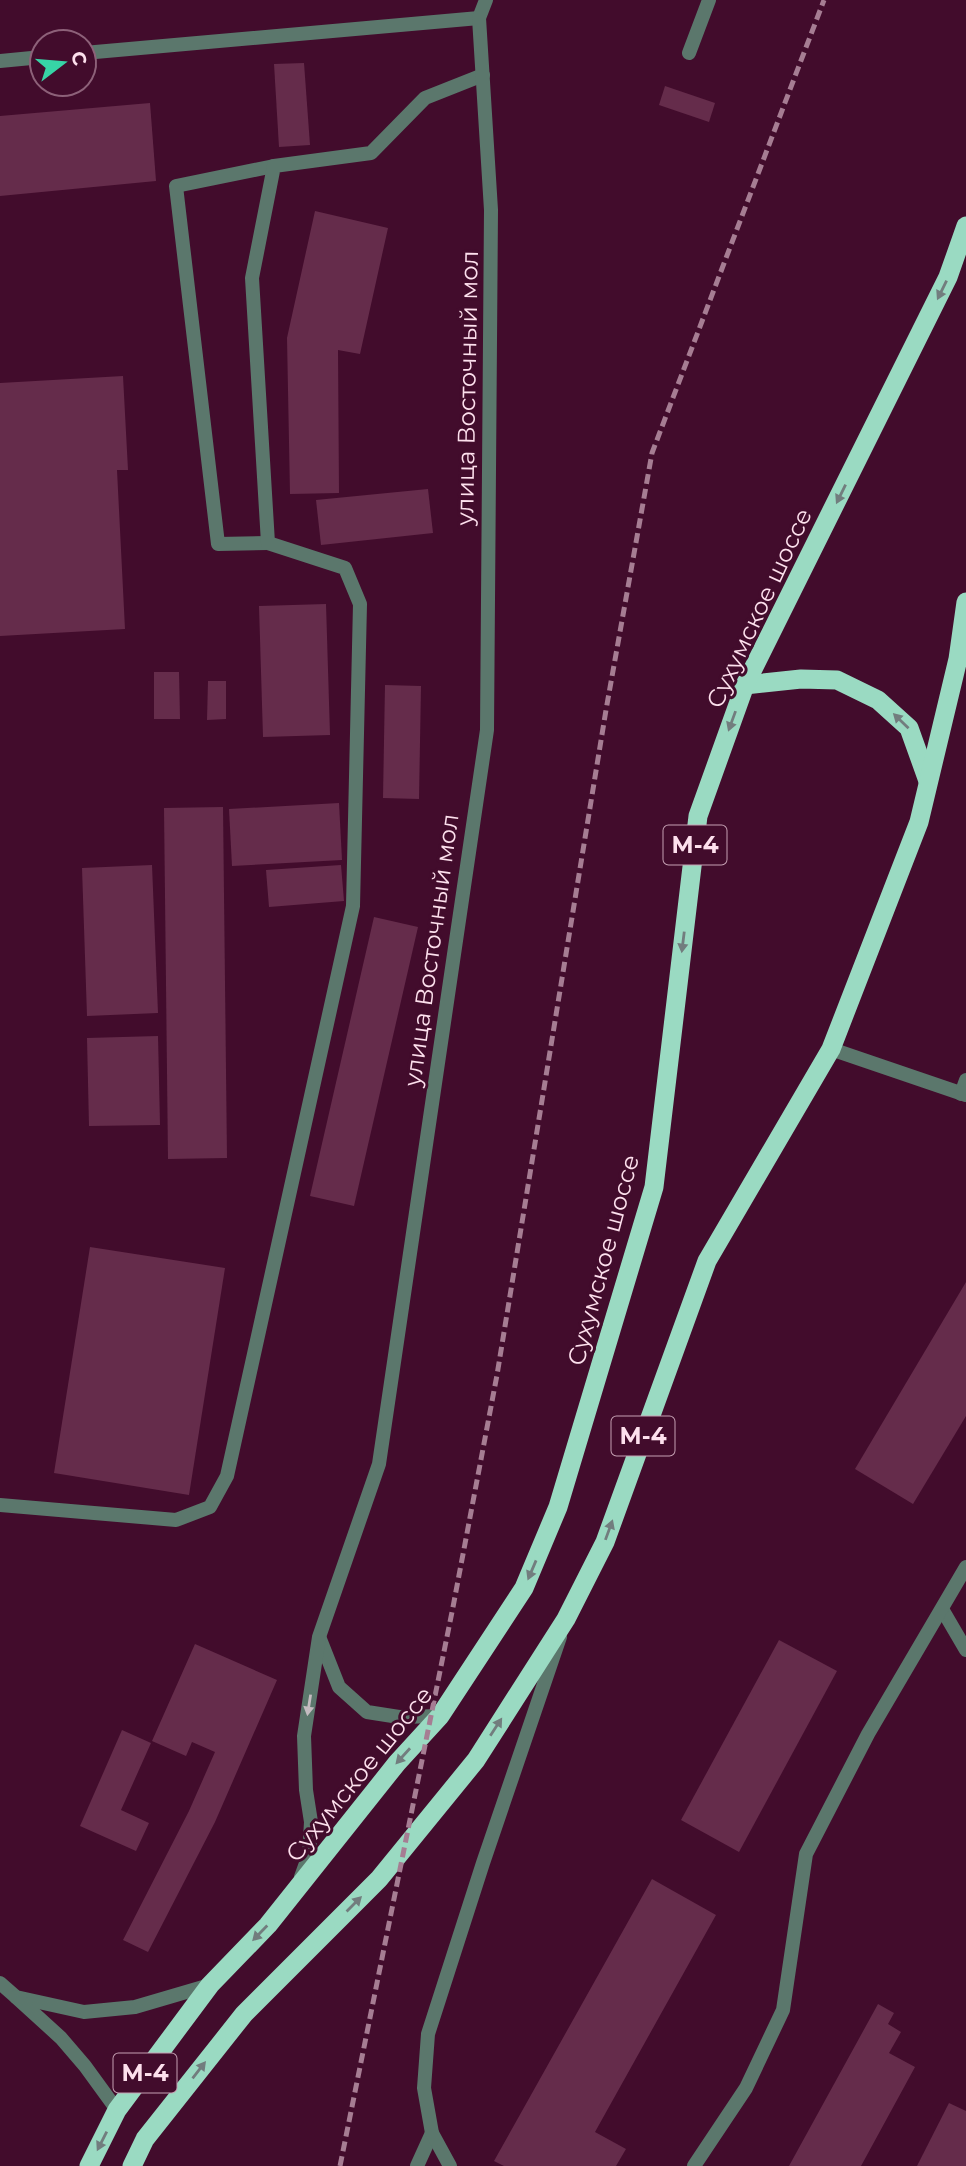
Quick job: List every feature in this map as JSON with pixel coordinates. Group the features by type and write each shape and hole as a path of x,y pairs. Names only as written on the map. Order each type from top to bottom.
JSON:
{"highway":[{"name":"Сухумское шоссе","path":"89,2166 117,2110 210,1984 268,1925 397,1763 440,1716 524,1588 558,1507 654,1187 698,816 745,685 948,277 966,226"},
{"name":"М-4","path":"132,2166 145,2139 244,2014 379,1879 476,1760 566,1619 605,1542 707,1261 831,1049 919,821 958,659 966,602"},
{"path":"745,685 801,679 837,680 878,700 909,728 929,782"}],"street":[{"name":"улица Восточный мол","path":"296,1891 309,1855 311,1822 306,1790 304,1736 319,1637 379,1464 487,730 491,210 480,18 486,0"},
{"path":"689,53 709,0"},
{"path":"98,52 480,18"},
{"path":"0,61 28,58"},
{"path":"0,1505 176,1520 210,1507 227,1476 353,906 360,604 345,568 268,543 218,544 176,186 274,166 371,153 425,98 483,75"},
{"path":"268,543 252,278 274,166"},
{"path":"831,1049 964,1089"},
{"path":"694,2166 746,2088 783,2010 806,1854 867,1734 966,1567"},
{"path":"942,1609 966,1650"},
{"path":"450,2166 432,2133 424,2088 428,2034 566,1619"},
{"path":"319,1637 339,1687 367,1713 399,1717 440,1716"},
{"path":"0,1983 61,2038 117,2110"},
{"path":"0,1994 84,2012 135,2007 210,1984"},
{"path":"416,2166 432,2133"}],"building":[{"path":"304,63 310,145 279,147 274,64"},
{"path":"665,86 715,103 709,122 659,105"},
{"path":"150,103 156,181 0,196 0,116"},
{"path":"315,211 388,228 360,354 338,350 339,493 290,494 287,338"},
{"path":"123,376 128,470 117,470 125,629 0,636 0,383"},
{"path":"428,489 433,533 321,545 316,500"},
{"path":"326,604 330,735 263,737 259,606"},
{"path":"154,672 179,672 180,719 154,719"},
{"path":"208,681 226,681 226,719 207,720"},
{"path":"385,685 421,686 419,799 383,798"},
{"path":"339,803 342,860 232,866 229,809"},
{"path":"223,807 227,1158 168,1159 164,808"},
{"path":"152,865 158,1013 87,1016 82,868"},
{"path":"341,865 344,901 269,907 266,870"},
{"path":"374,917 418,927 354,1206 310,1196"},
{"path":"158,1036 160,1125 89,1126 87,1038"},
{"path":"90,1247 225,1268 189,1495 54,1473"},
{"path":"966,1282 966,1416 913,1504 855,1469"},
{"path":"779,1640 837,1671 739,1852 681,1820"},
{"path":"195,1644 277,1680 215,1822 148,1952 123,1940 189,1811 215,1752 192,1742 186,1756 152,1741"},
{"path":"122,1730 151,1743 121,1810 149,1823 136,1851 80,1826"},
{"path":"652,1879 716,1915 595,2132 626,2149 616,2166 504,2166 494,2161"},
{"path":"878,2004 894,2013 888,2024 901,2032 889,2053 915,2067 861,2166 789,2166"},
{"path":"949,2103 966,2111 966,2166 917,2166"}],"railway":[{"path":"340,2166 497,1375 606,710 652,453 824,0"}]}
